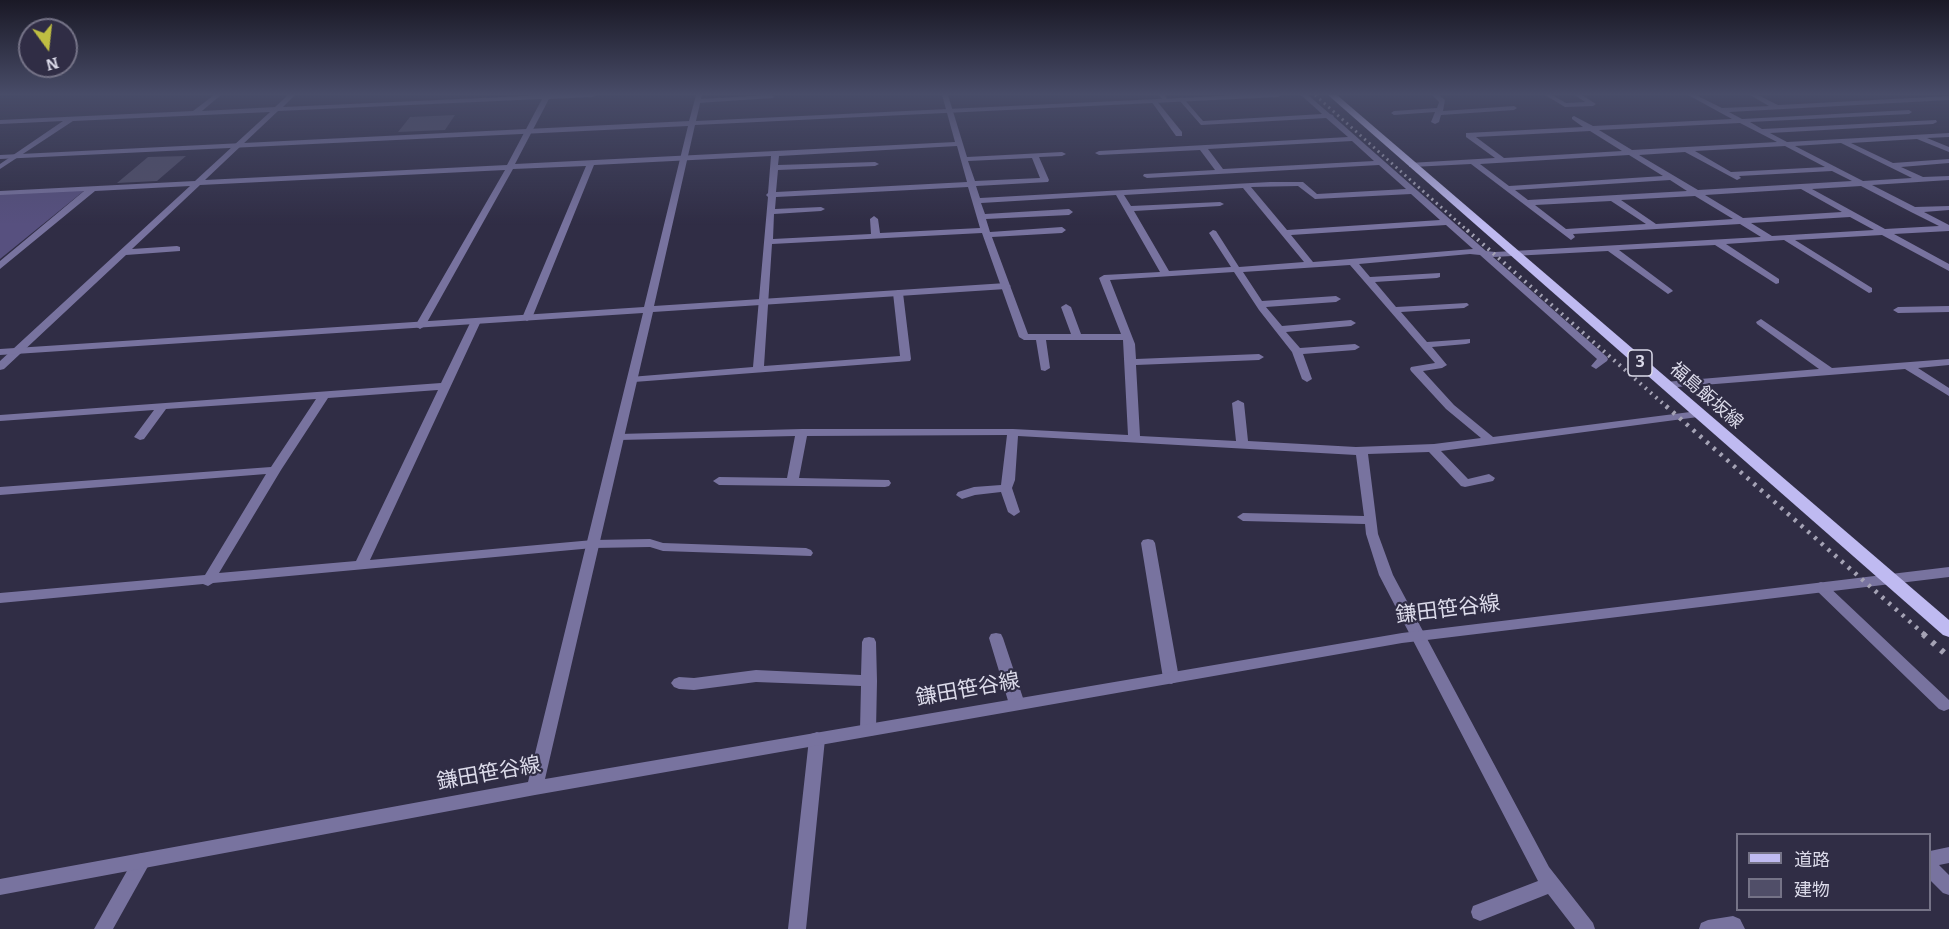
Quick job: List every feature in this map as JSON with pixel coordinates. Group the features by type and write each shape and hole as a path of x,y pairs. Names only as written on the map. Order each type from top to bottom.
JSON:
{"main road":[{"name":"福島飯坂線","path":"1382,138 1949,630"}],"street":[{"path":"0,167 42,138"},
{"path":"0,367 245,138"},
{"path":"0,157 396,138"},
{"path":"420,326 526,138"},
{"path":"535,788 634,379 689,138"},
{"path":"958,138 986,233 1024,337 1127,337"},
{"path":"1473,138 1502,160"},
{"path":"1608,138 1771,239"},
{"path":"1776,138 1948,228"},
{"path":"1412,165 1878,138"},
{"path":"1922,138 1949,150"},
{"path":"1099,153 1356,139 1603,359 1596,366"},
{"path":"1841,141 1922,179"},
{"path":"0,193 960,144"},
{"path":"1203,147 1221,172"},
{"path":"1687,150 1756,189"},
{"path":"758,370 775,154"},
{"path":"965,159 1062,154"},
{"path":"770,195 1045,180 1035,156"},
{"path":"1891,165 1949,161"},
{"path":"1473,162 1586,249"},
{"path":"527,318 591,163"},
{"path":"1147,176 1382,163"},
{"path":"773,168 876,164"},
{"path":"1730,174 1833,168"},
{"path":"1508,188 1672,178"},
{"path":"1528,203 1949,178"},
{"path":"977,201 1300,184 1315,197 1413,191"},
{"path":"1246,186 1311,265"},
{"path":"1802,187 1949,268"},
{"path":"0,266 93,188"},
{"path":"1119,193 1166,274"},
{"path":"1613,198 1654,227"},
{"path":"1128,208 1220,204"},
{"path":"1914,210 1949,208"},
{"path":"769,212 821,209"},
{"path":"981,217 1070,212"},
{"path":"1565,232 1853,214"},
{"path":"874,219 876,236"},
{"path":"1285,233 1448,222"},
{"path":"1134,437 1131,362 1127,337 1104,278 1352,262 1470,251 1515,254 1948,228"},
{"path":"767,242 1062,230"},
{"path":"1213,233 1260,304 1297,351 1307,379"},
{"path":"1786,238 1869,290"},
{"path":"1717,242 1776,281"},
{"path":"1610,248 1668,291"},
{"path":"123,252 177,249"},
{"path":"1352,262 1442,365 1415,369 1450,407 1491,441"},
{"path":"1367,280 1437,275"},
{"path":"0,352 420,326 1006,285"},
{"path":"634,379 906,359 898,293"},
{"path":"1260,304 1336,299"},
{"path":"1394,310 1464,305"},
{"path":"1066,307 1077,337"},
{"path":"1898,310 1949,309"},
{"path":"360,566 476,321"},
{"path":"1761,322 1830,372"},
{"path":"1281,329 1351,323"},
{"path":"1041,337 1045,368"},
{"path":"1424,345 1466,341"},
{"path":"1297,351 1355,347"},
{"path":"1131,362 1259,357"},
{"path":"1665,385 1949,362"},
{"path":"1907,365 1949,393"},
{"path":"0,418 444,386"},
{"path":"208,580 275,470 325,394"},
{"path":"1238,403 1242,444"},
{"path":"140,437 163,406"},
{"path":"620,437 802,432 1013,432 1361,451 1432,448 1698,414"},
{"path":"792,482 802,432"},
{"path":"1013,432 1009,480 1005,488 1014,512"},
{"path":"1432,448 1465,483 1489,478"},
{"path":"1361,451 1372,534 1386,575 1543,873 1586,929"},
{"path":"0,491 275,470"},
{"path":"719,481 885,483"},
{"path":"962,495 965,492 1005,488"},
{"path":"1243,517 1370,520"},
{"path":"0,598 593,544 650,543 663,547 806,553"},
{"path":"1148,543 1171,678"},
{"name":"鎌田笹谷線","path":"0,887 535,788 1418,636 1949,572"},
{"path":"1821,587 1944,705"},
{"path":"996,638 1017,704"},
{"path":"868,730 869,642"},
{"path":"679,682 694,684 756,676 869,681"},
{"path":"797,929 817,739"},
{"path":"1931,859 1949,855"},
{"path":"103,929 142,861"},
{"path":"1931,870 1949,887"},
{"path":"1480,912 1552,884"},
{"path":"1708,929 1733,925 1736,929"}],"shaded area":[{"path":"85,190 0,259 0,194"}],"building":[{"path":"186,156 157,181 117,183 148,157"}],"railway":[{"path":"1364,138 1469,232"},
{"path":"1467,230 1668,408"},
{"path":"1666,406 1925,635"},
{"path":"1923,634 1949,657"}]}
